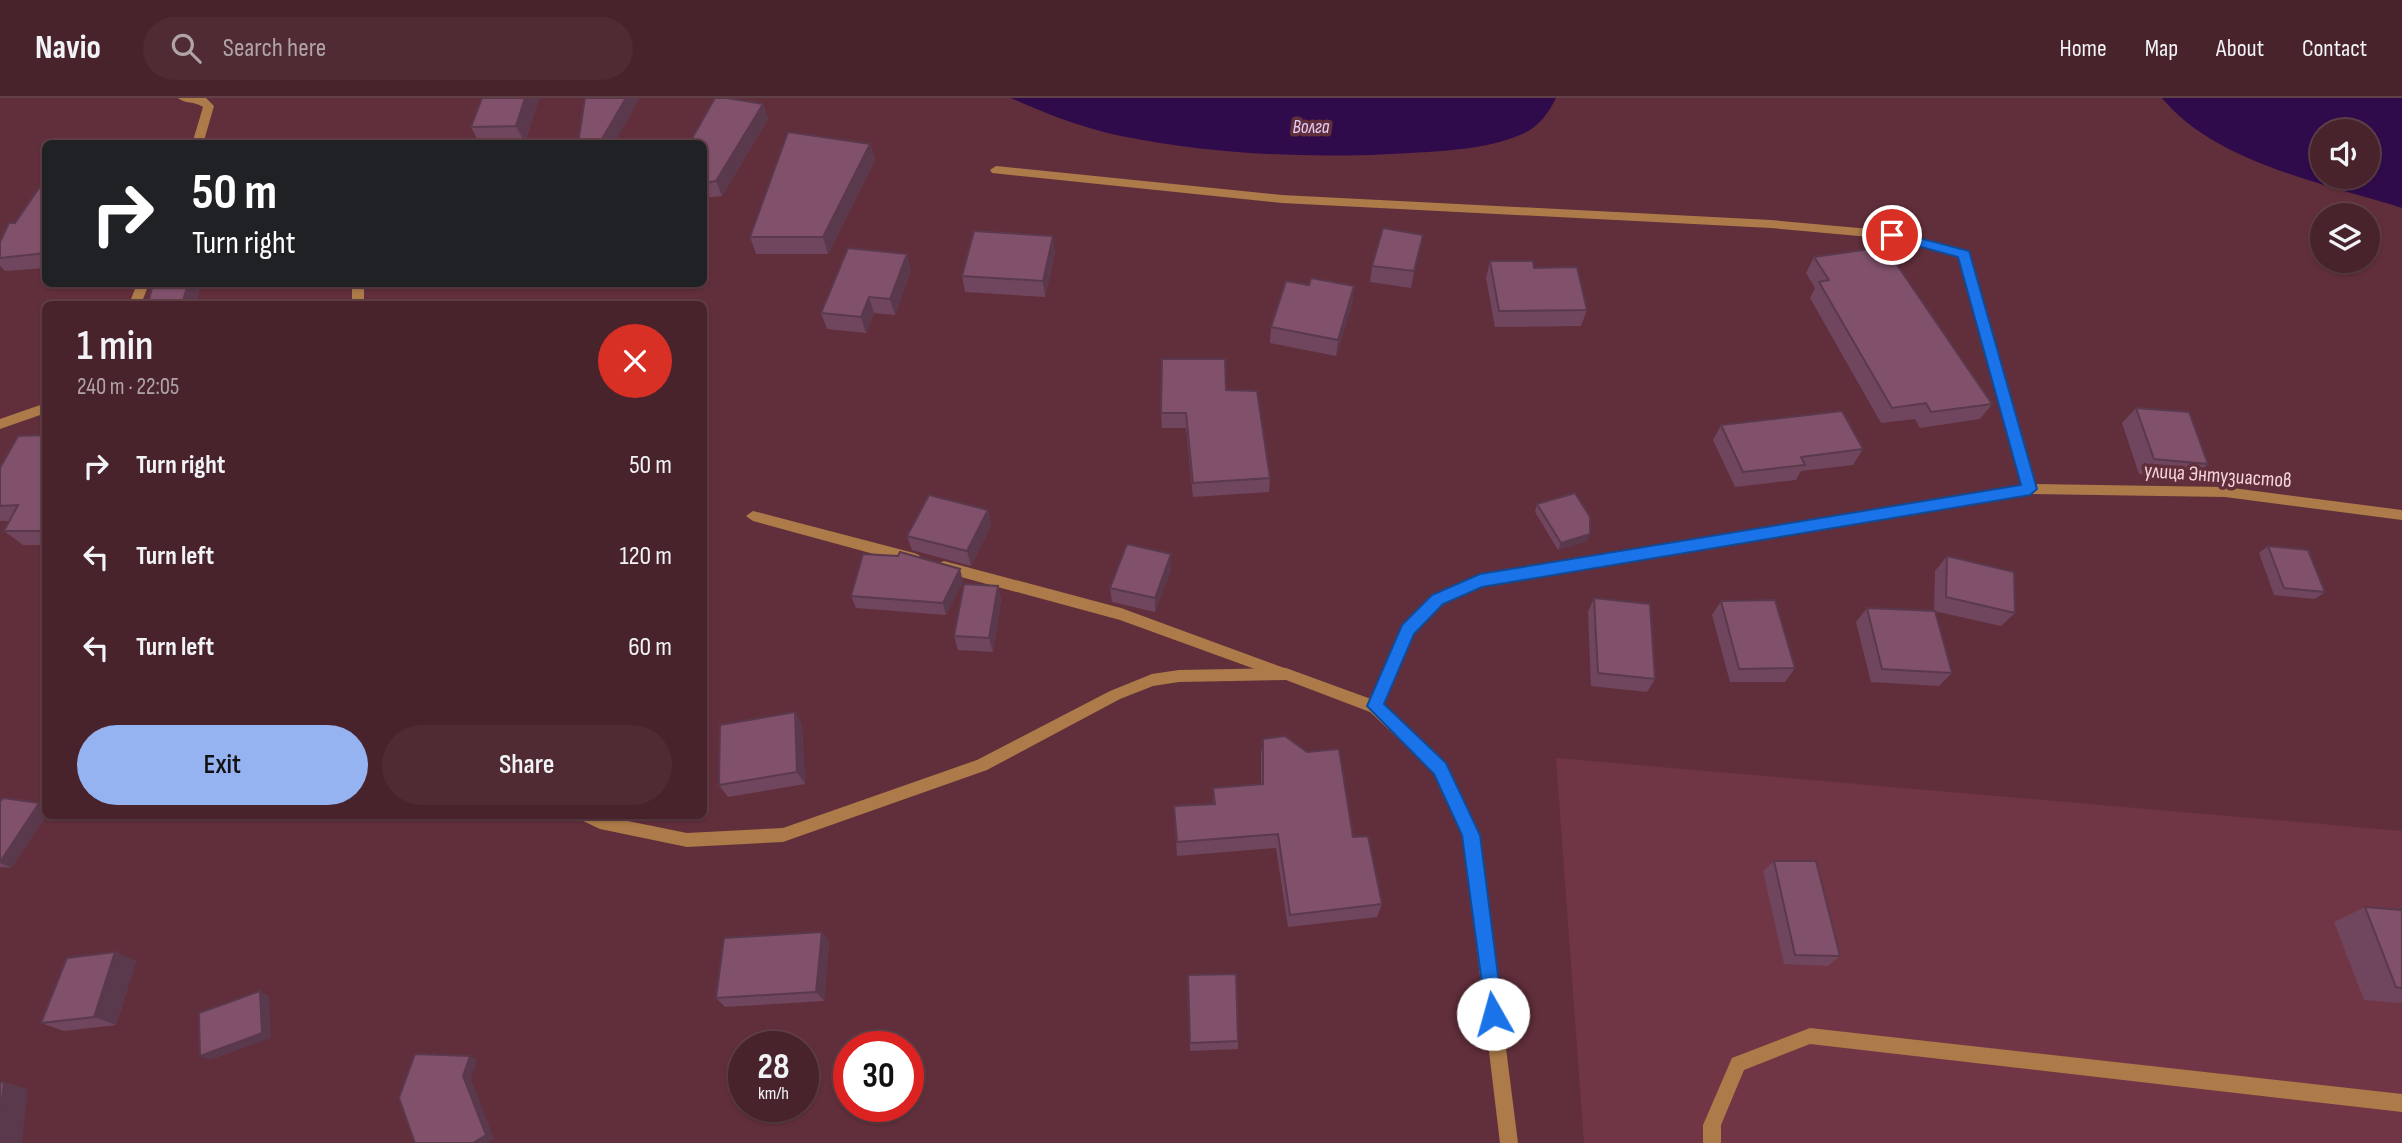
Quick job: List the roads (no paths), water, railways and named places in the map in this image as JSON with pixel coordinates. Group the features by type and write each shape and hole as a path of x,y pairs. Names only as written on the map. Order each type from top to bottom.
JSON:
{"street":[{"path":"183,98 200,99 209,106 198,140"},
{"path":"996,170 1282,199 1811,228 1892,235 1964,254 2030,489"},
{"path":"0,424 42,409"},
{"name":"улица Энтузиастов","path":"1375,706 1408,629 1438,600 1480,580 2030,489 2225,492 2402,515"},
{"path":"753,516 1121,614 1375,706 1440,768 1471,835 1509,1143"},
{"path":"594,819 687,840 783,835 982,765 1115,695 1152,680 1179,676 1286,674"},
{"path":"1712,1143 1712,1125 1738,1064 1810,1036 2402,1103"}],"water":[{"name":"Волга","path":"1011,98 1556,98 1546,115 1532,129 1507,140 1438,151 1338,156 1193,148 1121,136 1079,125"},
{"path":"2162,98 2402,98 2402,208 2337,189 2380,189 2380,119 2310,119 2310,181 2240,155 2184,120"}]}
